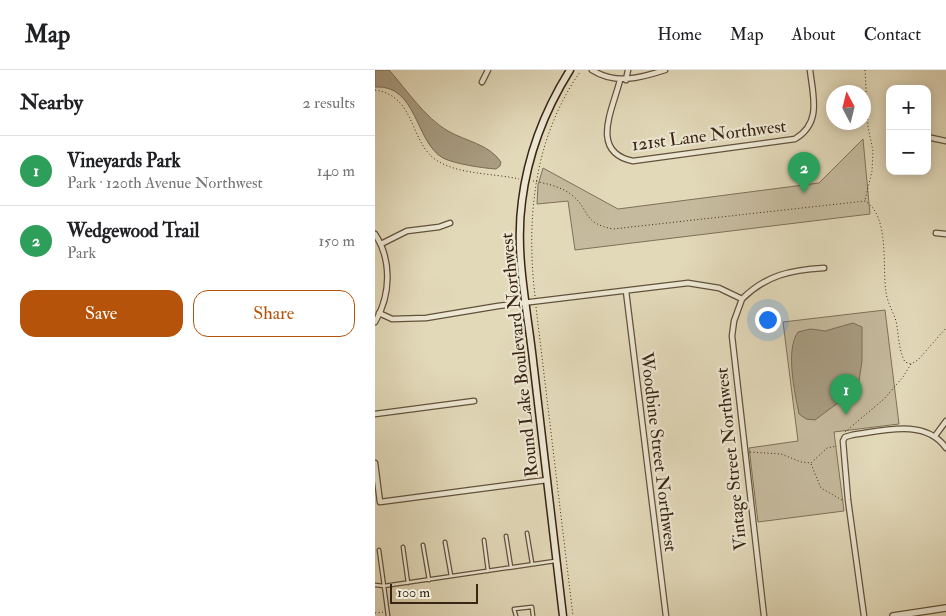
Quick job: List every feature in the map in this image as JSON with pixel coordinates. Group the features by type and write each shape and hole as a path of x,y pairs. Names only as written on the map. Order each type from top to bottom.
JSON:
{"main road":[{"name":"Round Lake Boulevard Northwest","path":"563,616 526,302 520,218 530,158 545,116 570,70"}],"street":[{"path":"482,82 488,70"},
{"path":"592,70 606,77 623,80 665,70"},
{"path":"623,80 628,70"},
{"name":"121st Lane Northwest","path":"623,80 607,127 607,139 615,154 623,159 633,161 652,160 788,141 805,132 815,112 810,70"},
{"path":"931,138 946,141"},
{"path":"381,244 407,231 439,227 450,223"},
{"path":"936,233 946,234"},
{"path":"375,234 381,244 388,280 375,322"},
{"path":"379,313 392,319 403,320 440,317 526,302 625,292 688,283 719,288 742,299 763,281 795,270 824,268"},
{"name":"Woodbine Street Northwest","path":"625,292 666,616"},
{"name":"Vintage Street Northwest","path":"742,299 734,321 732,336 764,616"},
{"path":"375,414 474,401"},
{"path":"935,436 946,421"},
{"path":"864,616 842,445 845,438 909,428 935,436 946,448"},
{"path":"375,463 380,502 547,480"},
{"path":"893,616 946,608"}],"lane":[{"path":"527,533 532,564"},
{"path":"506,536 511,567"},
{"path":"484,540 488,570"},
{"path":"445,542 451,576"},
{"path":"423,545 429,580"},
{"path":"403,547 408,583"},
{"path":"379,550 388,616"},
{"path":"375,585 384,586 408,583 557,561"},
{"path":"516,616 514,609 532,607 533,616"}],"path":[{"path":"865,70 868,124 873,151 865,201"},
{"path":"573,616 535,302 531,262 531,220 536,181 550,132 565,97 580,72"},
{"path":"375,90 390,95 399,101 427,149 436,159 462,169 519,179"},
{"path":"536,181 569,193 575,197 590,219 599,225 613,229 865,201"},
{"path":"865,201 871,207 880,227 887,297 897,323 902,356 905,362 911,364"},
{"path":"845,438 848,428 884,399 903,377 911,364 918,360 946,328"},
{"path":"745,453 781,454 801,462 811,463 827,448 842,445"},
{"path":"811,463 821,488 841,500 848,500"},
{"path":"375,613 387,611"}],"shaded area":[{"path":"375,70 389,70 432,119 448,131 490,151 501,162 500,166 496,169 483,168 443,158 426,140 408,104 389,89 375,87"},
{"path":"863,139 870,214 575,250 568,201 537,204 538,185 543,168 618,209 819,183"},
{"path":"885,310 899,424 834,432 844,511 758,522 749,448 798,441 783,322"},
{"path":"853,323 862,327 862,361 858,388 815,420 806,419 799,414 793,384 792,349 794,340 798,332 811,329 825,331"}],"place":[{"name":"Wedgewood Trail","path":"804,193"},
{"name":"Vineyards Park","path":"846,415"}]}
